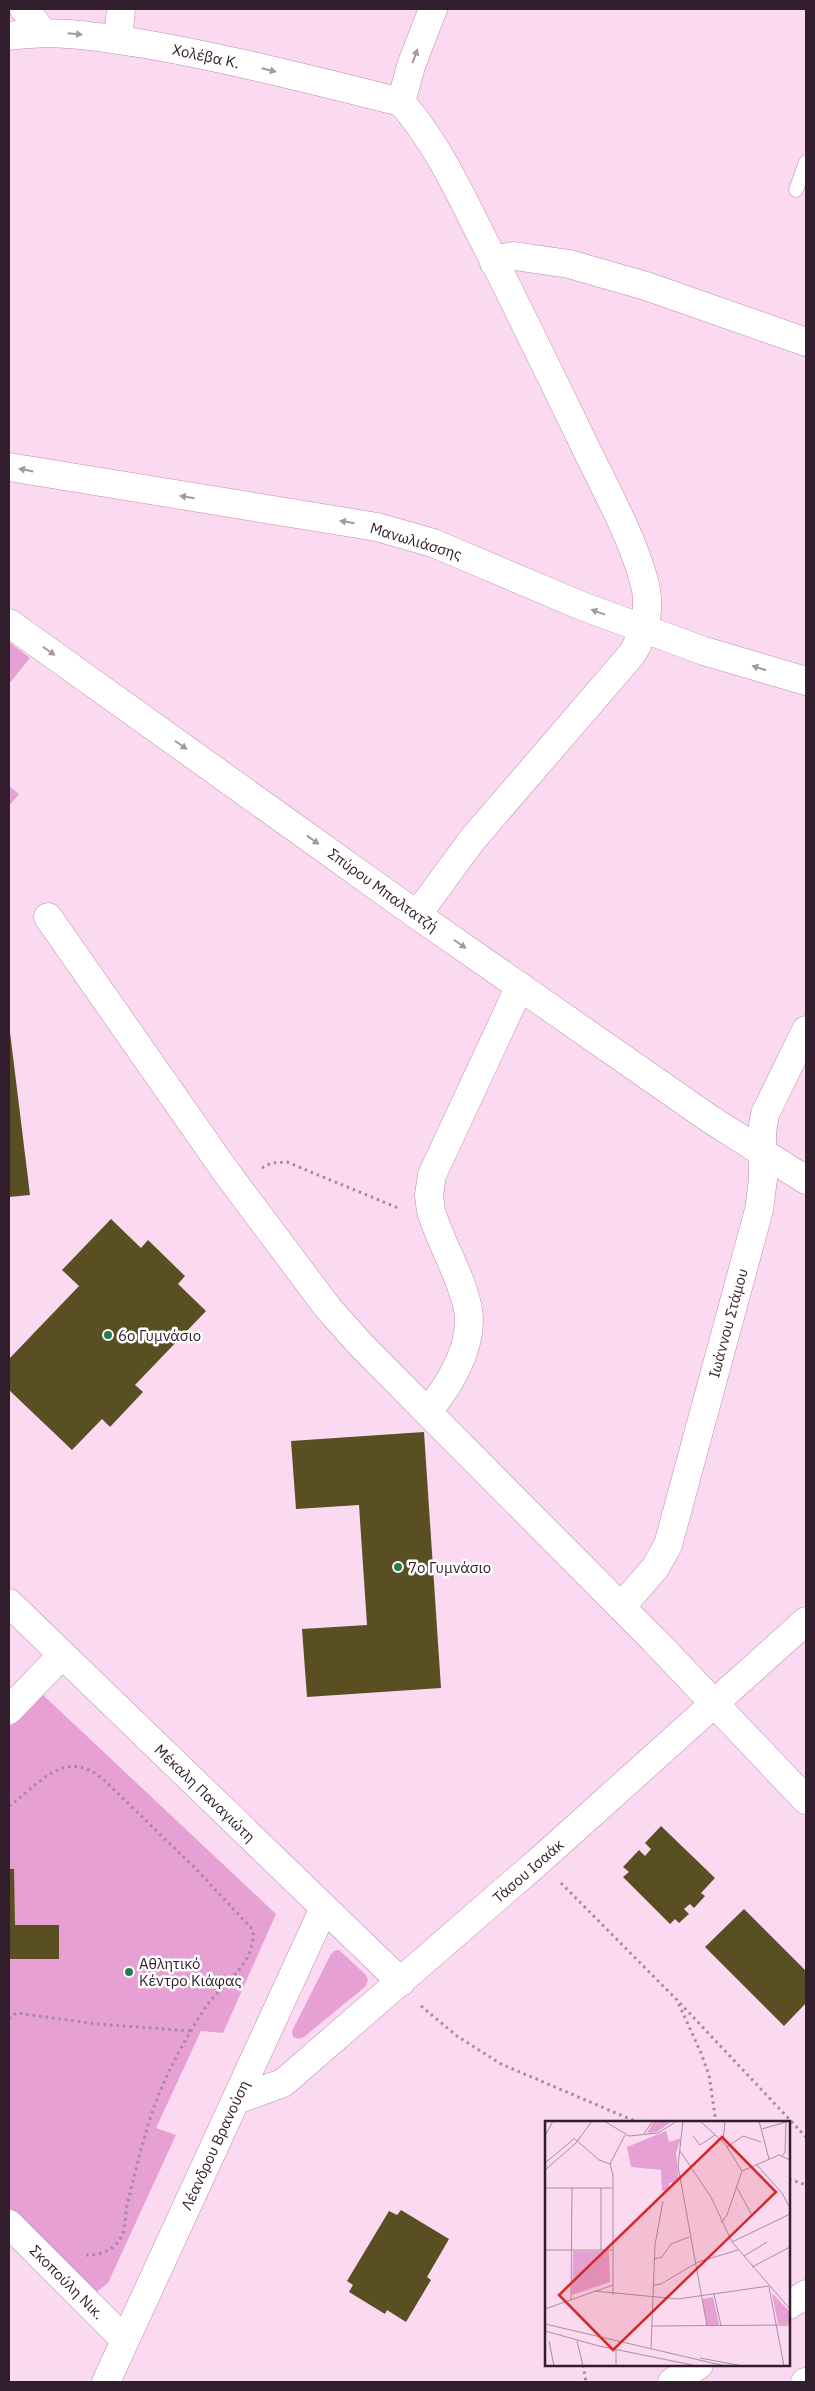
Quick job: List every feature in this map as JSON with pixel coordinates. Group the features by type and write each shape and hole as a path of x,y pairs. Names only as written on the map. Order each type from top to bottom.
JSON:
{"street":[{"path":"24,9 44,33"},
{"path":"118,40 121,9"},
{"path":"417,915 467,847 632,654 643,633 647,598 638,563 556,385 447,168 414,116 401,102 412,63 432,9"},
{"name":"Χολέβα Κ.","path":"9,36 44,33 71,34 194,52 401,102"},
{"path":"494,263 503,258 514,256 569,264 646,286 806,342"},
{"name":"Μανωλιάσσης","path":"9,467 377,527 434,543 643,633 806,681"},
{"name":"Σπύρου Μπαλτατζή","path":"9,623 417,915 710,1119 806,1180"},
{"path":"48,917 234,1182 328,1308 622,1607 806,1800"},
{"path":"428,1411 444,1392 462,1353 468,1333 468,1310 431,1212 429,1195 438,1158 520,986"},
{"name":"Ιωάννου Στάμου","path":"622,1607 656,1568 668,1545 756,1223 763,1179 762,1132 768,1108 806,1030"},
{"name":"Μέκαλη Παναγιώτη","path":"9,1603 401,1982"},
{"name":"Τάσου Ισαάκ","path":"236,2100 283,2083 539,1861 715,1705 806,1621"},
{"path":"9,1710 62,1655"},
{"name":"Λέανδρου Βρανούση","path":"106,2382 324,1908"},
{"name":"Σκοπούλη Νικ.","path":"9,2224 125,2340"},
{"path":"790,2304 806,2294"},
{"path":"672,2382 697,2366"}],"lane":[{"path":"796,190 806,162"}],"path":[{"path":"234,1182 271,1164 287,1162 418,1216 431,1212"},
{"path":"9,1806 49,1774 63,1767 74,1766 90,1769 104,1780 196,1869 250,1926 254,1937 250,1952 240,1969 207,2006 191,2030 156,2099 127,2208 122,2236 110,2249"},
{"path":"539,1861 677,2000 806,2137"},
{"path":"401,1982 421,2006 477,2050 533,2079 635,2121"},
{"path":"677,2000 701,2053 708,2075 716,2121"},
{"path":"9,2019 16,2013 97,2024 191,2030"},
{"path":"790,2179 806,2185"},
{"path":"583,2366 586,2382"}],"shaded area":[{"path":"9,642 30,658 9,684"},
{"path":"9,786 19,794 9,806"},
{"name":"Αθλητικό Κέντρο Κιάφας","path":"42,1694 276,1914 223,2033 201,2031 156,2128 176,2135 108,2283 94,2294 9,2208 9,1727"},
{"path":"339,1950 365,1974 368,1979 366,1986 304,2037 299,2039 293,2037 292,2031 331,1954"}],"building":[{"path":"9,1024 30,1195 9,1197"},
{"name":"6ο Γυμνάσιο","path":"111,1219 141,1248 148,1240 185,1276 178,1284 206,1311 135,1385 143,1392 110,1427 102,1419 72,1450 9,1390 9,1359 79,1286 62,1270"},
{"name":"7ο Γυμνάσιο","path":"424,1432 441,1688 307,1697 302,1629 367,1625 359,1505 296,1509 291,1441"},
{"path":"661,1826 715,1878 701,1893 705,1896 694,1908 690,1904 684,1909 689,1914 679,1923 675,1919 670,1924 623,1877 629,1872 623,1867 639,1850 645,1856 651,1849 645,1843"},
{"path":"9,1869 14,1869 15,1925 59,1925 59,1959 9,1959"},
{"path":"744,1909 806,1971 806,2003 784,2026 705,1947"},
{"path":"401,2210 449,2239 427,2277 431,2280 406,2322 387,2310 385,2314 349,2292 353,2285 347,2281 389,2211 397,2215"}],"place":[{"name":"6ο Γυμνάσιο","path":"108,1335"},
{"name":"7ο Γυμνάσιο","path":"398,1567"},
{"name":"Αθλητικό Κέντρο Κιάφας","path":"129,1972"}]}
